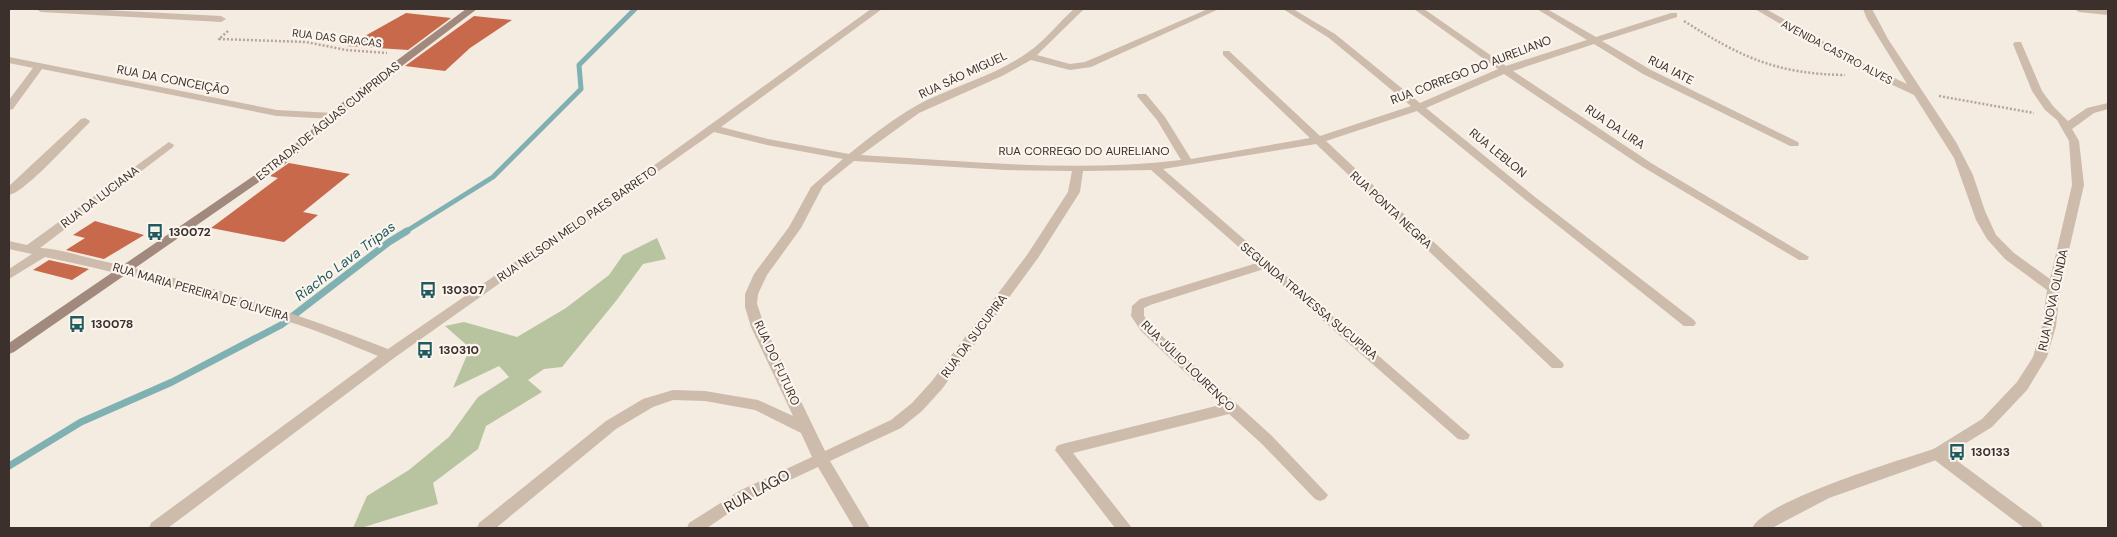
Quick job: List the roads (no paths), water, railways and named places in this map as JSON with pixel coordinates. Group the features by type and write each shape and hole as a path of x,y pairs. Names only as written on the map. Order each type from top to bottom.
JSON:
{"main road":[{"name":"ESTRADA DE ÁGUAS CUMPRIDAS","path":"9,349 281,162 333,116 408,55 472,9"}],"street":[{"path":"41,9 144,11 221,19"},
{"name":"RUA NELSON MELO PAES BARRETO","path":"157,528 389,355 713,128 877,9"},
{"name":"RUA SÃO MIGUEL","path":"853,158 900,119 936,100 1005,70 1029,56 1047,42 1079,9"},
{"path":"1029,56 1070,67 1087,64 1215,9"},
{"name":"RUA LEBLON","path":"1286,9 1332,36 1689,323"},
{"name":"RUA DA LIRA","path":"1418,9 1505,70 1648,165 1803,257"},
{"name":"RUA IATE","path":"1541,9 1647,72 1794,144"},
{"name":"AVENIDA CASTRO ALVES","path":"1760,9 1872,72 1916,92"},
{"name":"AVENIDA CASTRO ALVES","path":"1868,9 1871,20 1955,150 1966,174 1985,227 1998,245 2054,289"},
{"path":"2079,9 2108,12"},
{"name":"RUA CORREGO DO AURELIANO","path":"713,128 767,142 853,158 996,166 1154,167 1188,163 1318,140 1418,107 1505,70 1591,40 1674,15"},
{"name":"RUA NOVA OLINDA","path":"1760,528 1784,511 1824,492 1937,454 1986,423 2022,386 2040,357 2049,326 2054,289 2078,185 2074,141 2064,123 2043,101 2018,44"},
{"name":"RUA PONTA NEGRA","path":"1226,53 1557,365"},
{"name":"RUA DA CONCEIÇÃO","path":"9,60 38,68 277,113 333,116"},
{"path":"9,107 38,68"},
{"path":"1142,96 1161,119 1188,163"},
{"path":"2064,123 2096,108 2108,106"},
{"path":"9,192 34,171 43,160 85,121"},
{"name":"RUA DA LUCIANA","path":"31,248 169,145"},
{"name":"RUA DO FUTURO","path":"853,158 819,184 809,197 794,230 755,287 751,304 758,327 821,459 862,528"},
{"name":"SEGUNDA TRAVESSA SUCUPIRA","path":"1154,167 1265,265 1345,331 1463,436"},
{"name":"RUA DA SUCUPIRA","path":"821,459 896,424 917,407 936,385 1060,218 1074,192 1078,168"},
{"name":"RUA MARIA PEREIRA DE OLIVEIRA","path":"9,244 45,250 123,269 280,314 303,321 389,355"},
{"path":"9,275 45,250"},
{"name":"RUA JÚLIO LOURENÇO","path":"1265,265 1146,302 1138,306 1136,313 1140,322 1156,339 1267,440 1320,495"},
{"path":"485,528 611,426 648,403 673,395 705,396 758,405 808,430"},
{"path":"1124,528 1062,450 1231,408"},
{"path":"1937,454 2035,528"},
{"name":"RUA LAGO","path":"695,528 746,494 821,459"}],"waterway":[{"name":"Riacho Lava Tripas","path":"405,232 493,177 581,89 579,65 635,9"},
{"name":"Riacho Lava Tripas","path":"9,466 81,422 172,382 281,325 389,242 407,231"}],"place":[{"name":"130072","path":"155,232"},
{"name":"130307","path":"428,290"},
{"name":"130078","path":"77,324"},
{"name":"130310","path":"425,350"},
{"name":"130133","path":"1957,452"}]}
